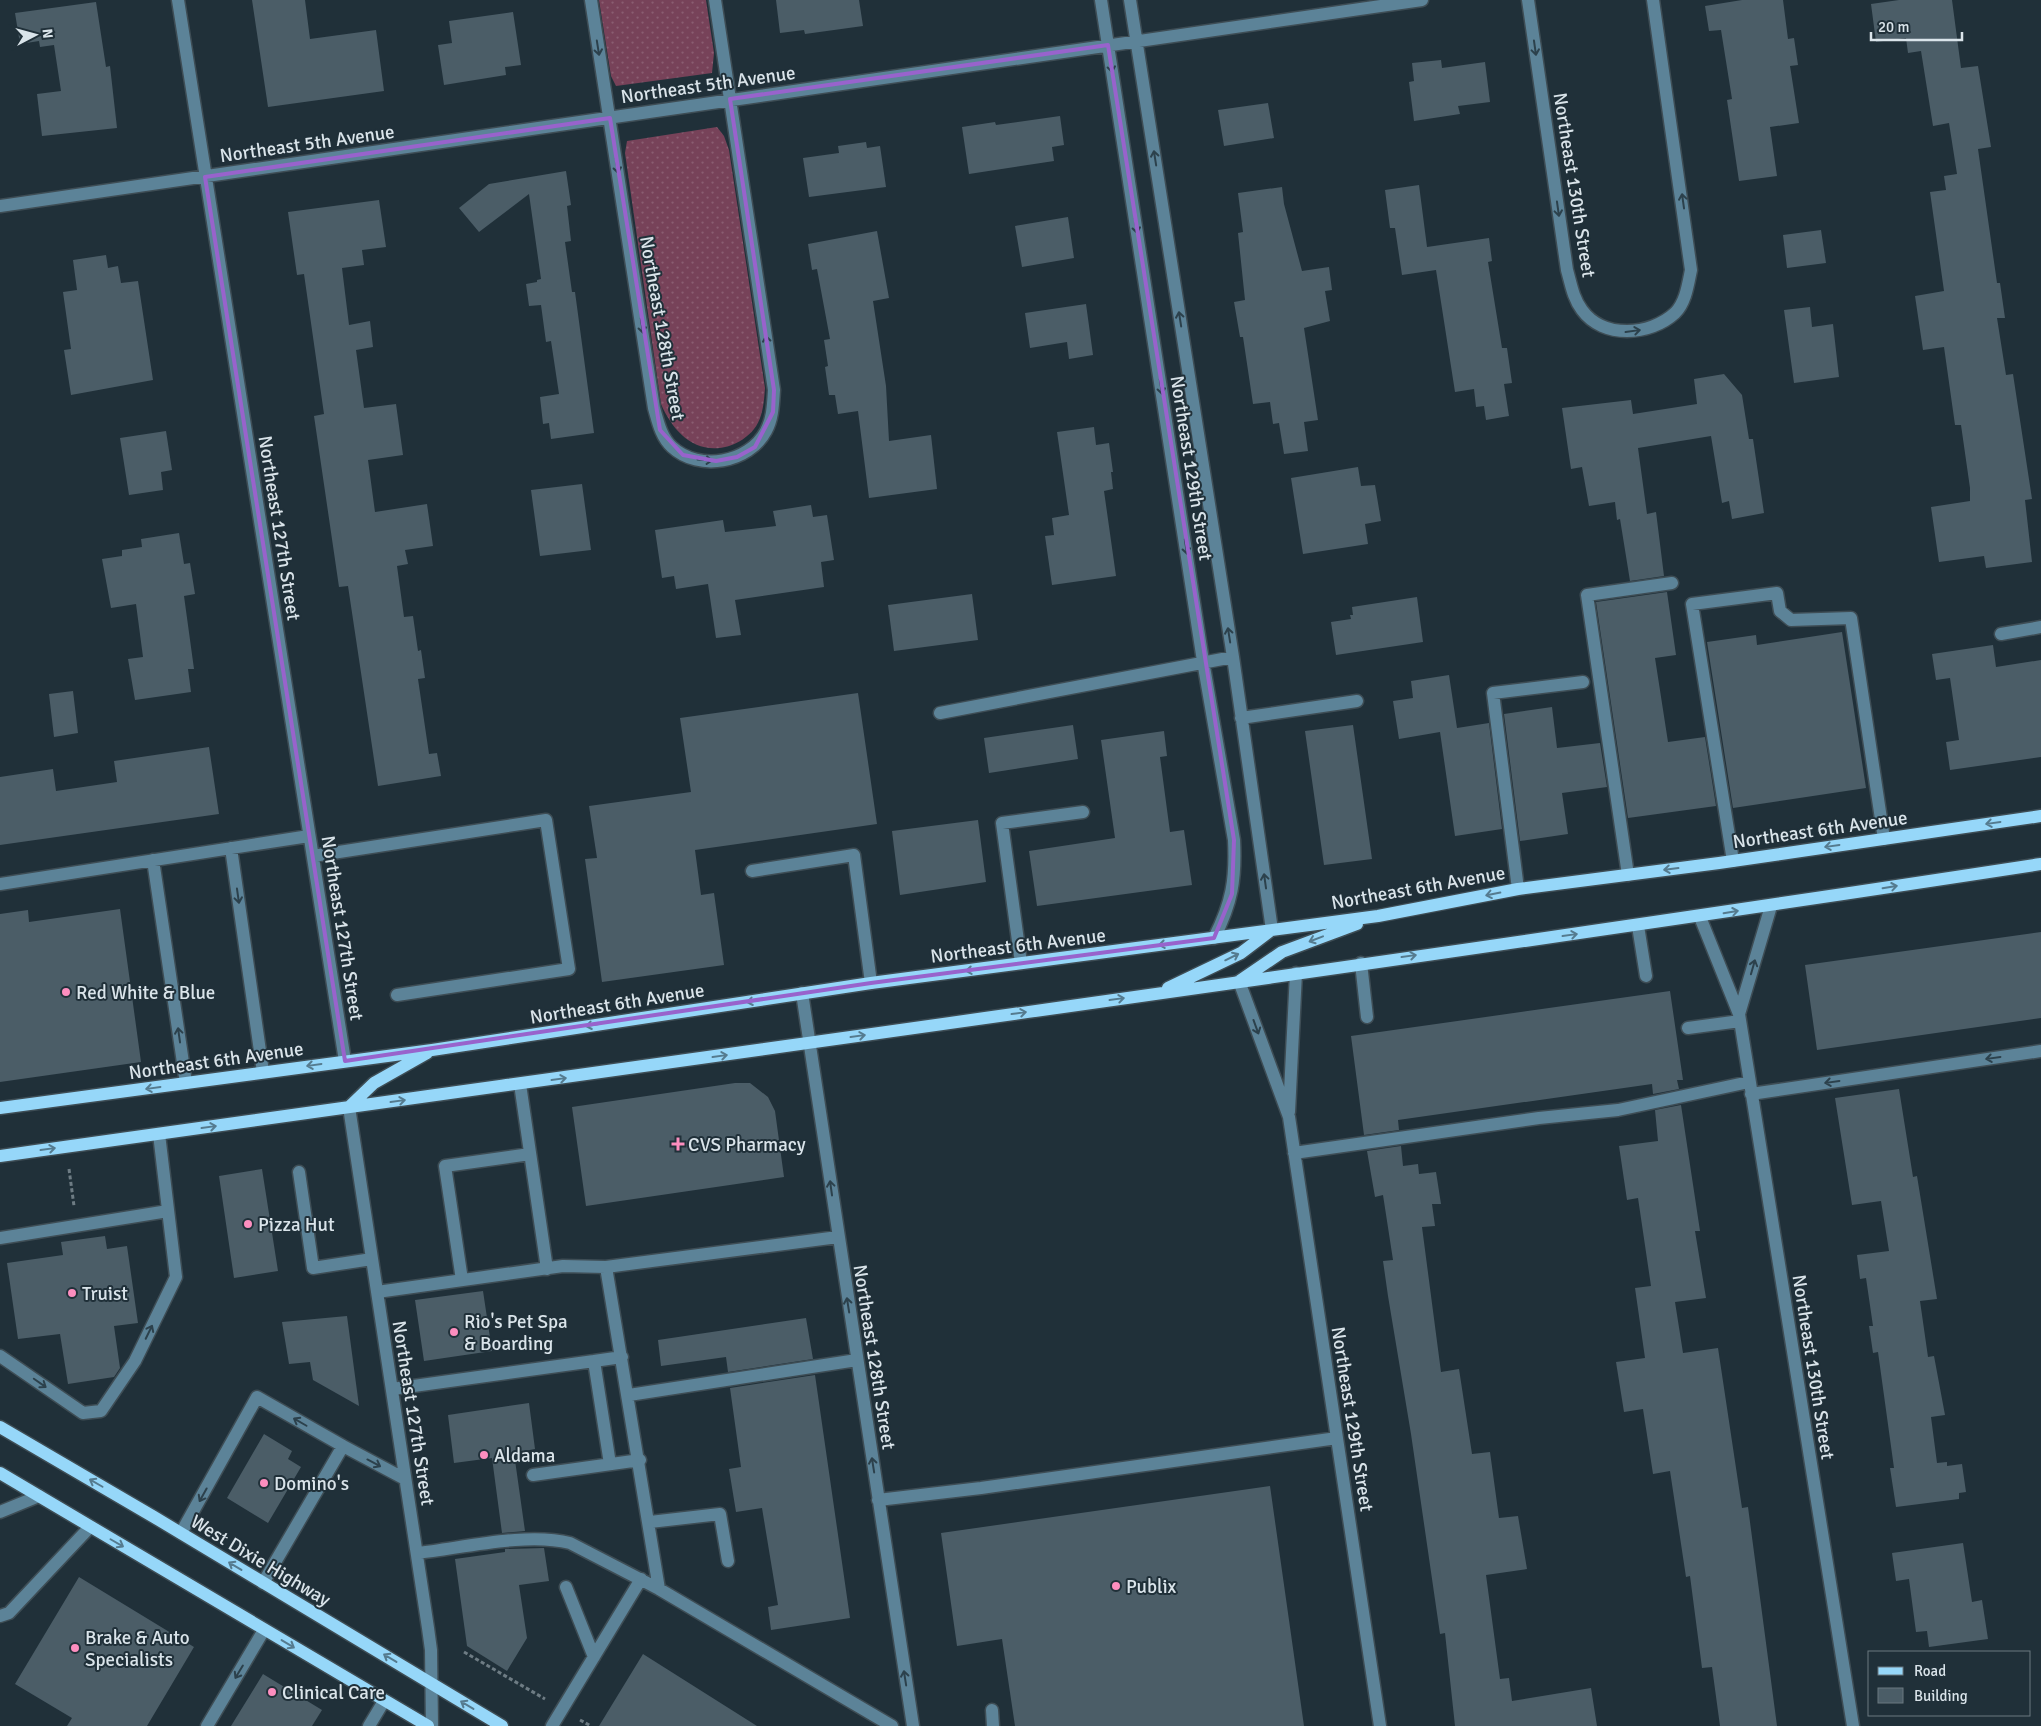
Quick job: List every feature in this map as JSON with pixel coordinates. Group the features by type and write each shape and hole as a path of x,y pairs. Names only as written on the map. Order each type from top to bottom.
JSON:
{"main road":[{"name":"Northeast 6th Avenue","path":"0,1108 432,1050 871,983 1378,916 1518,889 2041,816"},
{"path":"0,1156 810,1043 1361,963 1638,926 2041,864"},
{"path":"1239,981 1282,952 1378,916"},
{"path":"1157,993 1241,952 1272,930"},
{"path":"350,1107 374,1084 432,1050"},
{"name":"West Dixie Highway","path":"0,1427 181,1533 502,1726"},
{"path":"0,1473 428,1726"}],"street":[{"name":"Northeast 127th Street","path":"178,0 345,1061"},
{"name":"Northeast 128th Street","path":"591,0 654,408 660,430 670,446 683,455 697,460 716,461 737,457 755,447 766,431 773,412 774,390 715,0"},
{"name":"Northeast 129th Street","path":"1101,0 1203,661 1234,840 1236,868 1232,894 1225,917 1214,938"},
{"name":"Northeast 129th Street","path":"1130,0 1233,657 1272,930"},
{"name":"Northeast 5th Avenue","path":"0,206 205,178 730,99 1422,0"},
{"name":"Northeast 130th Street","path":"1528,0 1567,270 1574,296 1582,311 1595,322 1624,332 1652,326 1676,312 1683,302 1691,270 1653,0"},
{"path":"1628,875 1587,595 1672,583"},
{"path":"1733,860 1692,604 1777,593 1780,611 1791,620 1850,618 1884,839"},
{"path":"2001,634 2041,627"},
{"path":"940,712 1203,661 1233,657"},
{"path":"1518,889 1493,693 1583,682"},
{"path":"1241,718 1357,701"},
{"path":"1022,963 1002,823 1084,812"},
{"path":"312,856 546,820 569,969 397,994"},
{"path":"0,884 309,836"},
{"path":"231,848 263,1072"},
{"path":"752,871 854,855 871,983"},
{"path":"153,860 186,1083"},
{"name":"Northeast 130th Street","path":"1740,1017 1771,906"},
{"name":"Northeast 130th Street","path":"1700,917 1740,1017 1853,1726"},
{"path":"1638,926 1646,976"},
{"path":"1361,963 1367,1017"},
{"name":"Northeast 129th Street","path":"1296,973 1289,1117 1380,1726"},
{"name":"Northeast 129th Street","path":"1239,981 1289,1117"},
{"name":"Northeast 128th Street","path":"802,993 913,1726"},
{"path":"1688,1028 1740,1017"},
{"path":"1294,1153 1539,1118 1618,1110 1750,1088 2041,1051"},
{"path":"520,1084 547,1269"},
{"name":"Northeast 127th Street","path":"350,1107 376,1292 431,1650 432,1726"},
{"path":"0,1356 83,1413 101,1411 135,1361 176,1276 159,1134"},
{"path":"462,1280 445,1166 530,1154"},
{"path":"299,1172 313,1268 372,1259"},
{"path":"0,1238 168,1210"},
{"path":"376,1292 563,1266 606,1268 838,1237"},
{"path":"606,1268 640,1460 659,1589"},
{"path":"392,1388 622,1357"},
{"path":"629,1395 857,1360"},
{"path":"594,1361 610,1464"},
{"path":"181,1533 257,1397 405,1479"},
{"path":"878,1500 981,1488 1337,1438"},
{"path":"263,1583 343,1446"},
{"path":"533,1475 640,1460"},
{"path":"0,1512 39,1496"},
{"path":"650,1522 720,1514 728,1561"},
{"path":"0,1616 9,1613 90,1527"},
{"path":"417,1553 533,1539 557,1540 570,1543 659,1589 892,1726"},
{"path":"552,1726 641,1579"},
{"path":"566,1587 594,1657"},
{"path":"207,1726 264,1630"},
{"path":"369,1726 384,1701"},
{"path":"992,1710 993,1726"}],"path":[{"path":"69,1169 74,1211"},
{"path":"464,1652 590,1726"}],"highlighted area":[{"path":"1108,45 1234,840 1232,894 1214,938 871,983 345,1061 205,177 610,118 660,430 683,455 716,461 737,457 755,447 773,412 774,390 730,99"}],"shaded area":[{"path":"599,0 706,0 714,53 712,73 616,86 611,76"},
{"path":"717,127 724,136 729,150 765,388 761,415 754,429 746,437 729,446 706,448 687,439 679,432 672,424 661,404 625,153 627,141"}],"building":[{"path":"252,0 305,0 310,39 376,30 384,91 268,107"},
{"path":"776,0 859,0 863,26 805,34 804,30 780,33"},
{"path":"1742,0 1783,0 1788,39 1794,38 1798,65 1790,66 1799,123 1770,127 1777,176 1739,181 1727,100 1732,99 1721,30 1709,31 1705,6"},
{"path":"1899,0 1952,0 1961,68 1978,66 1991,147 1978,149 1997,283 2000,283 2005,318 1997,318 2006,375 2013,374 2032,499 2025,500 2032,562 1986,568 1984,556 1939,562 1931,507 1970,501 1970,488 1961,425 1955,425 1944,347 1923,350 1915,296 1944,291 1930,192 1946,190 1944,176 1957,174 1949,123 1933,126 1921,51 1908,53 1906,38 1876,42 1871,4"},
{"path":"96,2 106,67 110,66 117,128 42,136 37,94 61,91 54,45 40,47 39,41 20,44 15,13"},
{"path":"513,12 521,65 505,67 506,75 444,85 438,45 452,43 449,21"},
{"path":"1441,60 1442,68 1485,62 1490,102 1458,106 1460,114 1414,121 1409,82 1414,81 1412,63"},
{"path":"1268,103 1274,138 1224,146 1218,110"},
{"path":"1060,116 1064,145 1052,147 1054,161 969,174 962,127 995,122 996,125"},
{"path":"866,142 867,148 880,146 886,187 809,197 803,158 839,153 838,146"},
{"path":"566,171 571,205 567,206 571,241 565,242 572,292 575,292 594,433 551,439 549,423 543,424 540,397 559,394 551,341 546,342 541,305 529,306 526,284 537,282 537,280 541,279 529,194 479,232 459,208 489,184"},
{"path":"1419,185 1427,247 1489,238 1492,261 1488,262 1502,348 1507,348 1512,383 1504,384 1509,416 1486,420 1484,406 1476,407 1474,389 1455,392 1436,270 1402,275 1395,228 1390,228 1385,190"},
{"path":"1282,187 1284,204 1302,271 1329,267 1332,290 1325,291 1330,321 1304,328 1318,420 1304,422 1308,451 1284,454 1279,423 1273,424 1270,402 1253,404 1243,337 1240,337 1234,302 1245,300 1238,233 1243,232 1238,193"},
{"path":"379,200 386,247 362,250 364,265 342,268 349,325 370,321 373,347 356,350 364,408 396,404 403,455 368,460 375,512 427,504 433,546 405,550 408,564 397,566 404,617 413,616 418,651 421,650 425,678 418,679 429,754 437,753 441,776 378,786 348,586 339,587 314,416 324,414 304,274 297,275 288,212"},
{"path":"1068,217 1074,258 1022,267 1015,226"},
{"path":"1821,230 1826,263 1787,268 1783,235"},
{"path":"877,231 889,298 873,301 886,386 889,441 931,435 937,489 869,498 858,411 838,414 835,395 829,395 825,367 828,366 824,340 830,339 817,269 812,270 808,244"},
{"path":"106,255 108,268 118,266 121,283 138,281 153,380 71,395 64,350 71,349 63,292 77,290 73,260"},
{"path":"1086,304 1093,355 1069,359 1067,342 1030,348 1025,313"},
{"path":"1810,307 1812,327 1833,324 1839,377 1794,383 1784,310"},
{"path":"1724,374 1742,395 1749,439 1753,439 1764,513 1732,519 1729,501 1722,503 1711,436 1638,448 1647,514 1656,512 1664,576 1630,581 1620,519 1617,520 1615,502 1589,506 1582,467 1571,469 1562,408 1631,400 1633,414 1697,404 1694,379"},
{"path":"1094,427 1096,445 1109,443 1113,489 1104,491 1116,576 1052,585 1045,536 1054,535 1052,518 1069,515 1057,432"},
{"path":"166,431 172,470 161,472 163,490 129,495 120,438"},
{"path":"1358,467 1361,486 1375,485 1381,521 1365,524 1368,544 1303,554 1291,478"},
{"path":"582,484 591,550 540,556 531,490"},
{"path":"811,505 813,517 827,515 834,560 821,562 824,587 735,600 741,635 716,638 708,584 676,589 674,576 662,578 655,530 723,520 725,532 776,526 773,511"},
{"path":"179,533 184,564 190,563 195,594 184,596 194,669 188,669 191,692 135,700 128,659 143,657 136,604 111,608 102,559 122,556 122,550 142,547 141,539"},
{"path":"1667,592 1676,655 1655,658 1668,742 1705,737 1716,806 1628,818 1596,602"},
{"path":"972,594 978,640 894,651 888,605"},
{"path":"1417,597 1423,642 1336,655 1331,622 1351,619 1350,615 1353,615 1352,607"},
{"path":"1842,632 1866,788 1733,808 1707,642 1756,635 1757,645"},
{"path":"1993,645 1996,667 2041,660 2041,757 1950,770 1946,742 1959,740 1950,678 1936,680 1932,654"},
{"path":"1449,675 1457,728 1489,723 1502,829 1455,836 1440,732 1399,739 1393,701 1413,698 1411,681"},
{"path":"73,691 78,733 54,737 49,694"},
{"path":"858,693 877,824 695,850 701,895 714,893 724,965 602,982 585,859 597,858 589,806 691,792 680,718"},
{"path":"1552,707 1557,748 1600,743 1607,787 1562,793 1568,834 1520,841 1504,714"},
{"path":"1073,725 1078,759 989,773 984,738"},
{"path":"1353,725 1372,859 1324,865 1305,731"},
{"path":"1164,731 1167,756 1160,757 1170,832 1184,830 1192,885 1037,906 1029,851 1115,838 1101,740"},
{"path":"209,747 219,814 0,845 0,777 53,769 56,791 117,782 114,761"},
{"path":"978,820 986,882 900,895 892,831"},
{"name":"Red White & Blue","path":"120,909 141,1062 0,1082 0,914 28,910 29,922"},
{"path":"2041,932 2041,1018 1817,1050 1805,965"},
{"path":"1670,991 1683,1080 1677,1080 1679,1089 1653,1094 1652,1084 1398,1120 1399,1130 1364,1135 1351,1036"},
{"name":"CVS Pharmacy","path":"735,1083 750,1083 768,1097 775,1111 784,1177 586,1206 572,1107"},
{"path":"1899,1089 1913,1177 1917,1176 1937,1299 1920,1301 1928,1357 1934,1356 1945,1415 1931,1417 1937,1463 1947,1462 1947,1466 1962,1464 1966,1492 1959,1493 1959,1499 1896,1507 1890,1468 1894,1468 1878,1352 1873,1353 1869,1326 1873,1326 1866,1278 1860,1279 1857,1255 1889,1251 1881,1201 1852,1205 1835,1098"},
{"path":"1681,1105 1700,1231 1695,1231 1706,1298 1675,1302 1683,1353 1718,1348 1742,1508 1748,1507 1777,1726 1720,1726 1712,1667 1702,1668 1690,1576 1686,1577 1670,1471 1653,1474 1643,1409 1624,1412 1616,1362 1645,1358 1635,1288 1651,1286 1638,1198 1627,1200 1619,1146 1658,1141 1655,1110"},
{"path":"1401,1146 1403,1166 1418,1164 1419,1174 1436,1172 1441,1204 1432,1204 1435,1226 1422,1227 1441,1372 1459,1369 1472,1454 1490,1452 1499,1518 1518,1516 1527,1569 1486,1575 1500,1679 1509,1678 1512,1701 1591,1688 1597,1726 1455,1726 1445,1633 1440,1634 1411,1434 1383,1261 1393,1260 1383,1195 1375,1197 1367,1151"},
{"name":"Pizza Hut","path":"262,1169 278,1271 234,1278 219,1176"},
{"name":"Truist","path":"105,1236 107,1249 127,1246 138,1323 114,1326 120,1368 114,1377 68,1384 60,1334 18,1339 7,1263 63,1255 61,1242"},
{"name":"Rio's Pet Spa & Boarding","path":"483,1291 492,1351 424,1361 415,1300"},
{"path":"347,1316 359,1406 313,1380 310,1362 289,1364 282,1322"},
{"path":"806,1318 813,1359 728,1372 726,1357 661,1366 658,1340"},
{"path":"815,1375 850,1618 771,1630 768,1607 778,1605 762,1508 736,1512 729,1469 741,1467 730,1388"},
{"name":"Aldama","path":"529,1403 535,1449 514,1453 525,1531 502,1533 492,1458 454,1463 448,1415"},
{"name":"Domino's","path":"264,1434 292,1451 288,1459 301,1467 268,1523 227,1498"},
{"name":"Publix","path":"1270,1486 1304,1726 1015,1726 1002,1639 957,1646 941,1533"},
{"path":"1963,1543 1972,1602 1982,1600 1988,1639 1929,1647 1927,1631 1916,1632 1909,1579 1896,1581 1892,1553"},
{"path":"544,1548 549,1581 519,1585 527,1638 507,1671 467,1646 455,1559 505,1552 505,1549"},
{"path":"79,1577 194,1647 147,1726 67,1726 72,1718 15,1684"},
{"path":"643,1654 757,1726 599,1726"},
{"name":"Clinical Care","path":"263,1674 322,1710 312,1726 231,1726"}],"place":[{"name":"Red White & Blue","path":"66,992"},
{"name":"CVS Pharmacy","path":"678,1144"},
{"name":"Pizza Hut","path":"248,1224"},
{"name":"Truist","path":"72,1293"},
{"name":"Rio's Pet Spa & Boarding","path":"454,1332"},
{"name":"Aldama","path":"484,1455"},
{"name":"Domino's","path":"264,1483"},
{"name":"Publix","path":"1116,1586"},
{"name":"Brake & Auto Specialists","path":"75,1648"},
{"name":"Clinical Care","path":"272,1692"}]}
